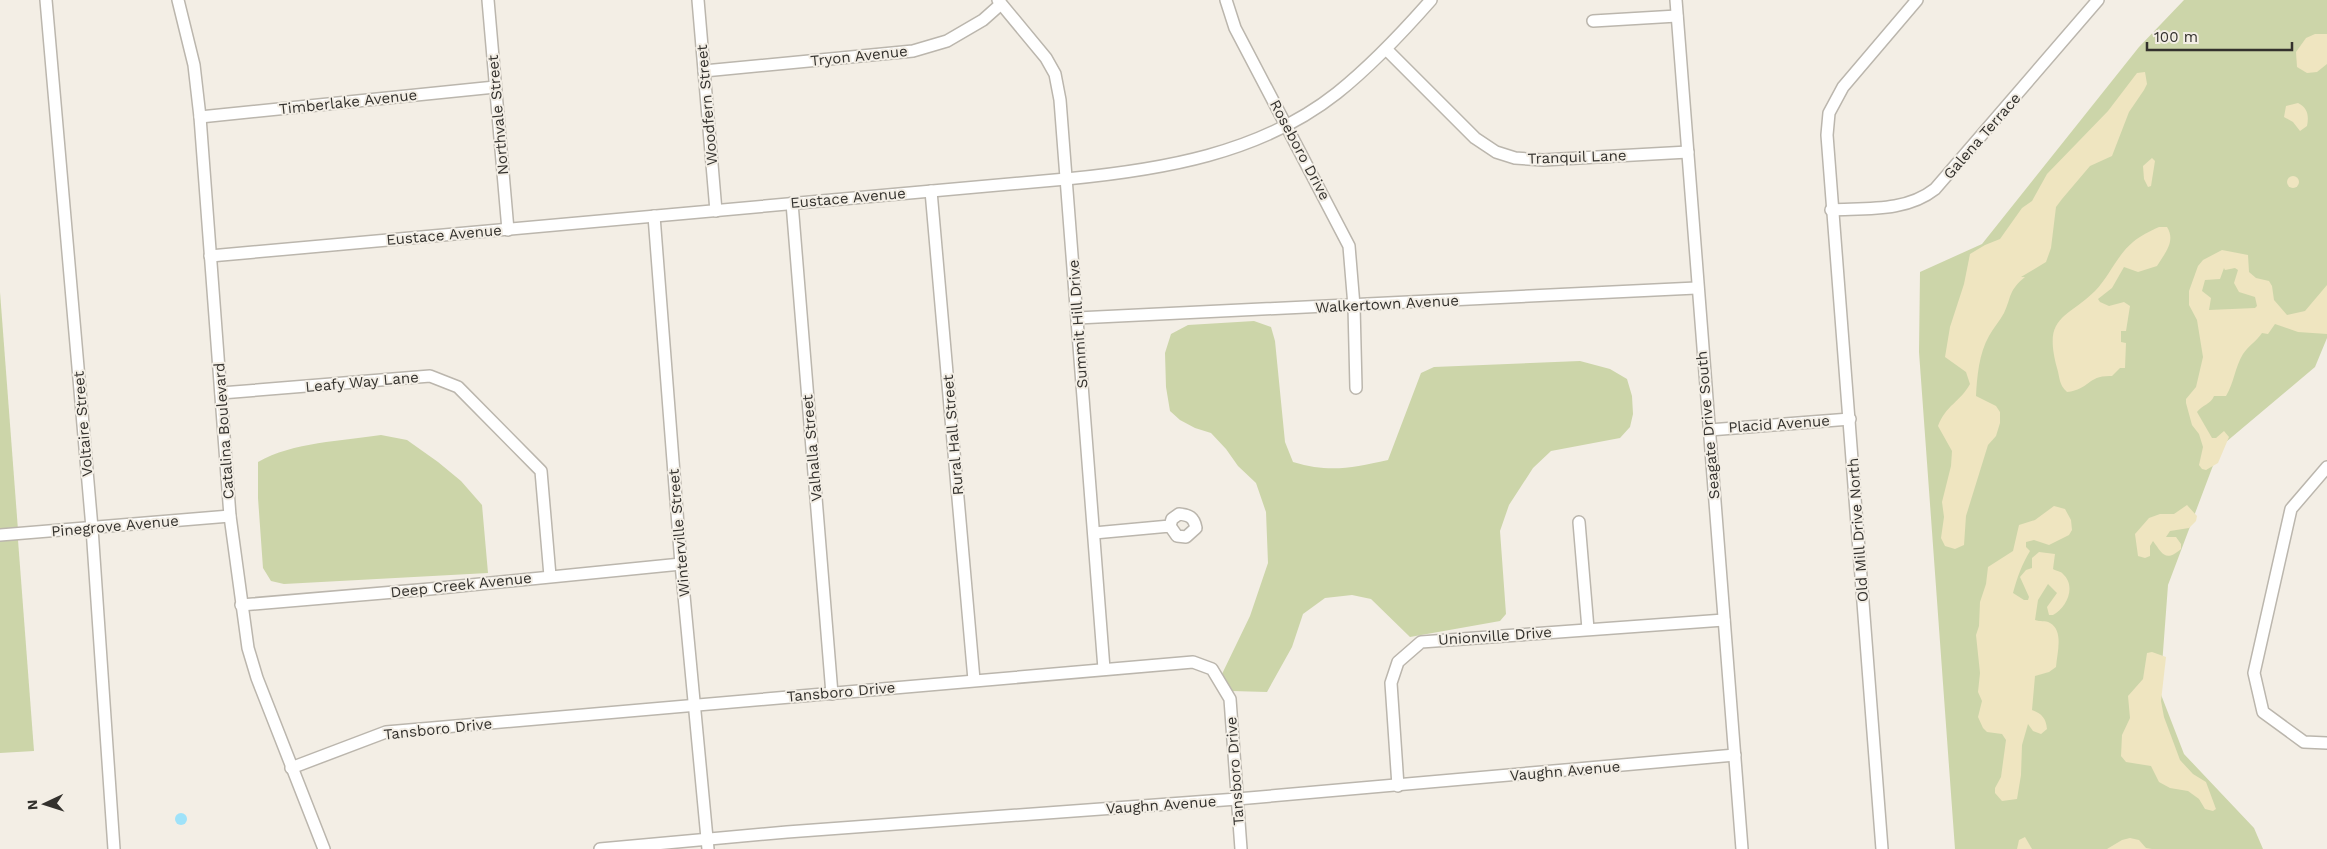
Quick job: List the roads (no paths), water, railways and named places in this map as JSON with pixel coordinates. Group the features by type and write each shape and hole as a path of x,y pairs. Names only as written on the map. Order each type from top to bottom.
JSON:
{"street":[{"name":"Voltaire Street","path":"46,0 92,528 114,849"},
{"name":"Catalina Boulevard","path":"178,0 194,65 200,117 230,516 248,648 257,678 291,768 306,799 324,849"},
{"name":"Northvale Street","path":"488,0 508,230"},
{"name":"Woodfern Street","path":"698,0 716,211"},
{"name":"Roseboro Drive","path":"1226,0 1235,28 1349,246 1354,306 1356,388"},
{"name":"Eustace Avenue","path":"210,256 1131,173 1188,162 1226,150 1286,125 1335,94 1387,50 1432,0"},
{"name":"Seagate Drive South","path":"1676,0 1696,288 1742,849"},
{"name":"Old Mill Drive North","path":"1882,849 1850,419 1831,210 1827,135 1830,113 1835,99 1917,0"},
{"name":"Galena Terrace","path":"1831,210 1902,206 1919,200 1935,189 2098,0"},
{"name":"Tryon Avenue","path":"704,71 913,51 947,41 983,20 999,2"},
{"name":"Summit Hill Drive","path":"999,2 1046,58 1055,74 1066,179 1104,669"},
{"path":"1593,21 1677,16"},
{"name":"Tranquil Lane","path":"1387,50 1475,138 1496,152 1515,158 1543,160 1688,152"},
{"name":"Timberlake Avenue","path":"200,117 495,87"},
{"name":"Rural Hall Street","path":"931,191 974,680"},
{"name":"Valhalla Street","path":"792,203 832,694"},
{"name":"Winterville Street","path":"654,216 681,564 707,844"},
{"name":"Walkertown Avenue","path":"1077,318 1696,288"},
{"name":"Leafy Way Lane","path":"221,393 430,376 458,387 541,471 550,576"},
{"name":"Placid Avenue","path":"1709,430 1850,419"},
{"path":"2327,467 2291,509 2254,673 2263,712 2304,742 2327,744"},
{"name":"Pinegrove Avenue","path":"0,535 230,516"},
{"path":"1579,522 1588,629"},
{"path":"1094,533 1170,526"},
{"name":"Deep Creek Avenue","path":"241,605 430,589 681,564"},
{"name":"Unionville Drive","path":"1398,786 1391,683 1398,662 1421,642 1724,620"},
{"name":"Tansboro Drive","path":"291,768 386,732 1193,662 1212,669 1230,699 1241,849"},
{"name":"Vaughn Avenue","path":"600,849 707,844 1398,786 1735,755"}],"water":[{"path":"181,813 187,819 181,825 175,819"}]}
